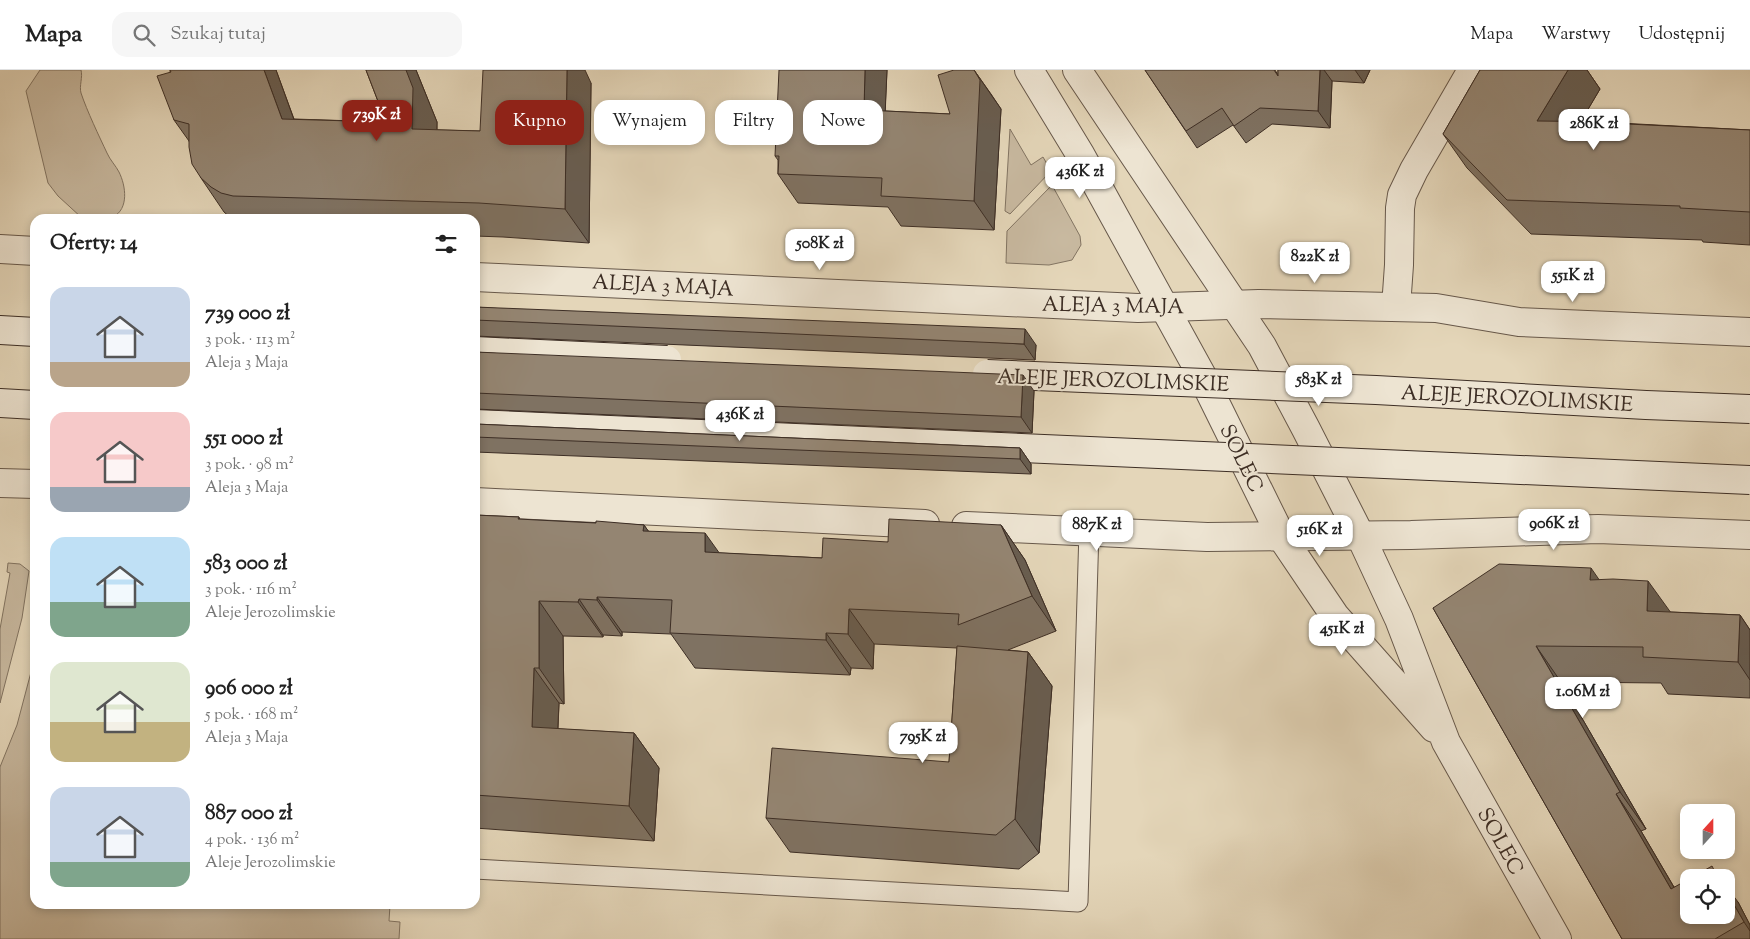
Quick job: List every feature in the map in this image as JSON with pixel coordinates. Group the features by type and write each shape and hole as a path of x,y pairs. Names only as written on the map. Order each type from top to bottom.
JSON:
{"street":[{"name":"SOLEC","path":"1030,70 1080,154 1201,374 1281,536 1335,616 1446,742"},
{"name":"SOLEC","path":"1077,70 1262,346 1360,535 1398,620 1446,742 1557,939"},
{"path":"1396,307 1402,195 1410,176 1472,70"},
{"path":"0,249 30,251"},
{"name":"ALEJA 3 MAJA","path":"480,277 1138,308 1234,305 1436,308 1519,322 1750,332"},
{"path":"0,330 30,332"},
{"path":"480,351 693,361"},
{"name":"ALEJE JEROZOLIMSKIE","path":"963,373 1750,409"},
{"path":"0,403 30,405"},
{"path":"480,424 1750,480"},
{"path":"0,483 30,484"},
{"path":"480,502 1207,537 1598,529 1750,536"}],"lane":[{"path":"480,869 1078,902 1090,530"}],"shaded area":[{"path":"40,70 81,70 81,90 84,100 93,123 107,153 119,172 123,184 124,203 122,209 117,214 78,214 58,196 48,183 26,91"},
{"path":"1010,129 1031,165 1043,157 1051,171 1010,214 1005,211"},
{"path":"1052,185 1080,236 1081,245 1072,260 1049,265 1006,263 1007,231"},
{"path":"8,563 20,564 29,571 22,618 0,703 0,629 10,573 7,572"},
{"path":"30,676 30,909 390,909 389,921 400,922 399,939 0,939 0,767 17,725"}],"building":[{"path":"170,70 264,70 282,119 386,122 366,70 406,70 413,88 412,129 480,131 483,70 567,70 567,100 495,100 495,145 566,145 565,209 479,203 233,196 221,193 201,178 192,164 189,147 189,124 174,120 157,76 171,72"},
{"path":"779,70 865,70 864,100 803,100 803,145 883,145 883,111 950,114 938,75 954,70 974,70 980,80 974,201 881,196 882,178 778,174 779,156 775,156 776,145 793,145 793,100 778,100"},
{"path":"1145,70 1274,70 1278,76 1278,70 1320,70 1318,111 1260,108 1234,126 1222,108 1186,131"},
{"path":"1480,70 1568,70 1537,121 1628,122 1628,124 1750,130 1750,212 1680,208 1680,206 1507,200 1443,134"},
{"path":"480,307 1025,329 1024,344 480,320"},
{"path":"480,352 1023,375 1021,417 480,393"},
{"path":"480,424 1020,448 1020,459 480,437"},
{"path":"480,515 519,517 518,519 596,523 596,521 644,525 643,531 705,533 705,552 822,558 823,538 888,542 889,519 1001,525 1032,596 958,625 959,614 849,609 848,634 826,633 826,640 670,633 672,600 597,597 597,600 579,599 578,602 539,601 539,668 534,668 532,727 634,733 629,806 480,795"},
{"path":"1499,564 1591,568 1590,580 1648,581 1647,611 1740,615 1738,662 1643,657 1643,647 1536,646 1620,792 1616,794 1671,889 1680,884 1680,924 1735,924 1735,906 1744,922 1715,939 1622,939 1433,608"},
{"path":"957,646 1028,652 1015,819 996,835 766,818 772,748 949,762"}]}
